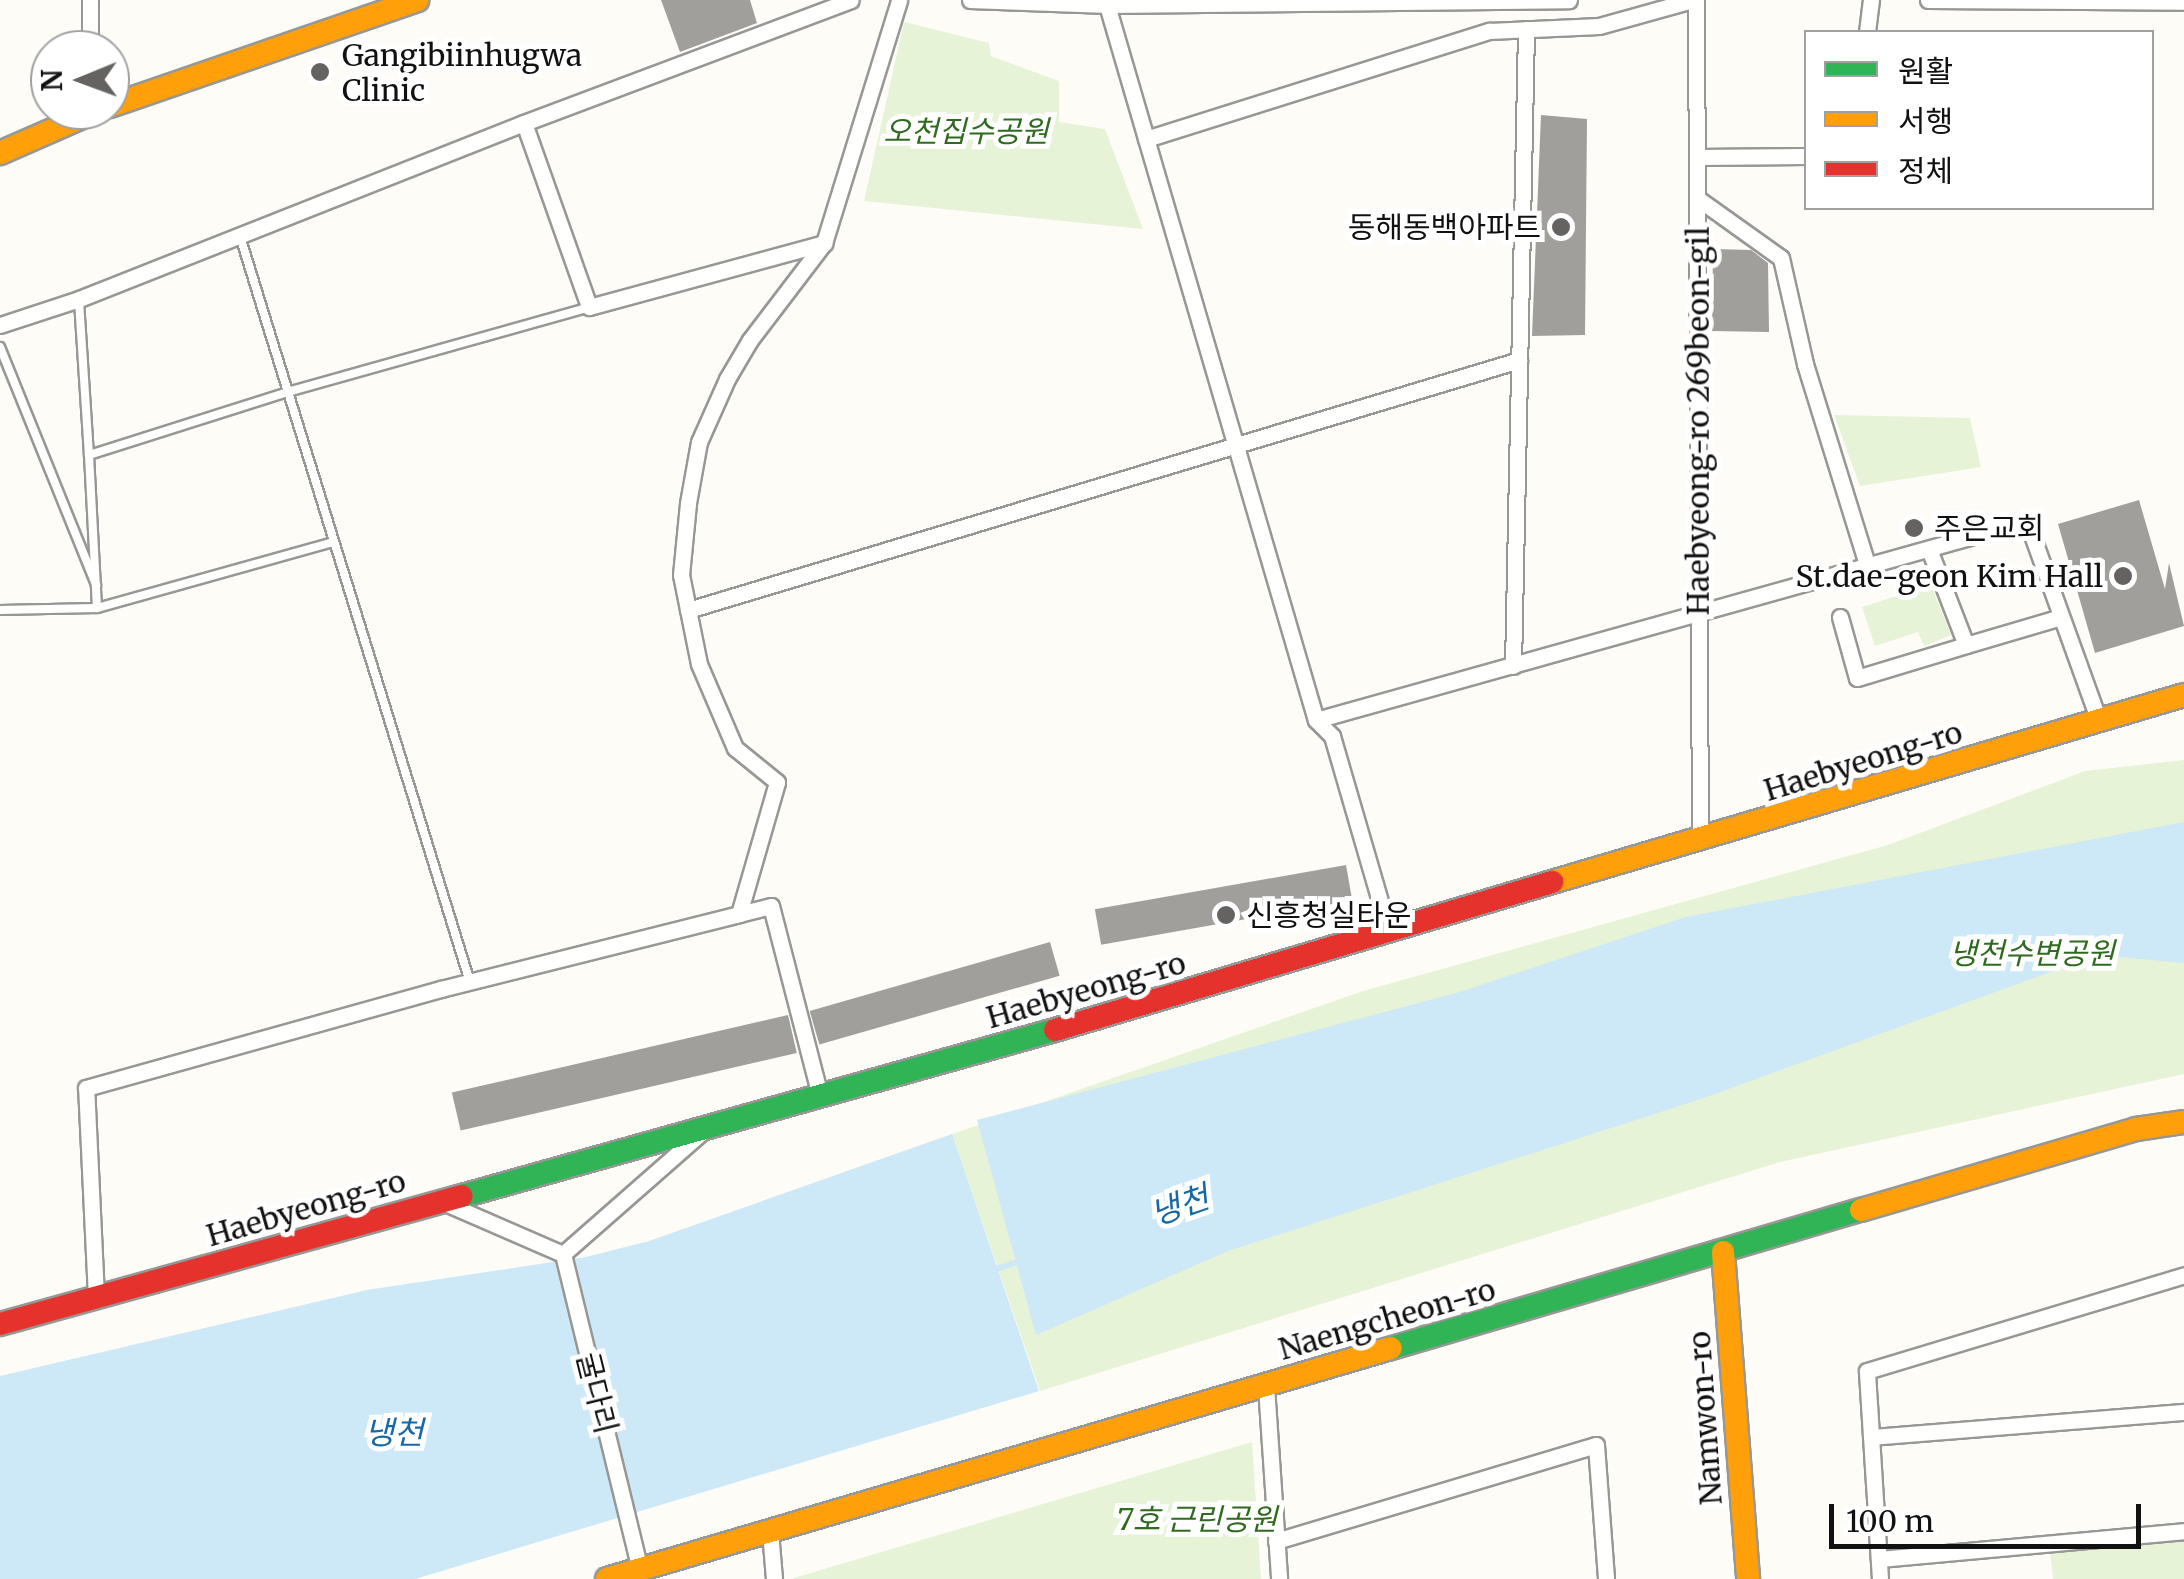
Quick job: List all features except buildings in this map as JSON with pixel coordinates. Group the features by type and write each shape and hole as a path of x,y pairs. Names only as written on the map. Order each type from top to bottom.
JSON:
{"main road":[{"path":"130,99 417,0"},
{"path":"0,152 51,130"},
{"name":"Haebyeong-ro","path":"0,1324 820,1096 1700,841 2184,695"},
{"name":"Naengcheon-ro","path":"607,1579 2136,1129 2184,1122"},
{"name":"Namwon-ro","path":"1723,1252 1748,1579"}],"street":[{"path":"90,0 90,30"},
{"path":"0,325 79,299 239,233 851,0"},
{"path":"739,914 778,782 735,748 699,664 680,575 699,442 750,340 824,243 899,0"},
{"path":"970,0 1569,0"},
{"path":"1146,138 1489,30 1598,26 1694,0"},
{"name":"Haebyeong-ro 269beon-gil","path":"1694,0 1700,841"},
{"path":"1867,30 1871,0"},
{"path":"1928,0 2184,2"},
{"path":"1107,2 1316,720 1332,736 1389,932"},
{"path":"1514,666 1526,29"},
{"path":"524,123 589,307 824,243"},
{"path":"1696,156 1804,156"},
{"path":"1697,198 1780,258 1805,364 1868,567"},
{"path":"688,610 1520,360"},
{"path":"1316,720 1699,616 2027,521 2099,721"},
{"path":"1929,550 1966,645"},
{"path":"1840,617 1857,678 2062,617"},
{"path":"96,1298 86,1088 470,982 771,906 820,1096"},
{"path":"441,1202 564,1257 708,1127"},
{"name":"굴다리","path":"564,1257 640,1569"},
{"path":"1880,1579 1866,1370 2184,1275"},
{"path":"1266,1386 1279,1579"},
{"path":"1871,1437 2184,1412"},
{"path":"1276,1541 1596,1446 1606,1579"},
{"path":"1878,1559 2184,1531"},
{"path":"770,1532 774,1579"}],"lane":[{"path":"239,233 291,391 470,982"},
{"path":"79,299 97,608"},
{"path":"89,455 291,391 589,307"},
{"path":"0,347 96,586"},
{"path":"0,610 97,608 334,542"}],"green space":[{"name":"오천집수공원","path":"904,22 989,43 991,56 1059,81 1059,122 1105,129 1143,229 864,201"},
{"path":"1834,415 1970,418 1981,467 1860,486"},
{"path":"1931,585 1951,635 1924,646 1918,632 1875,646 1862,607"},
{"name":"냉천수변공원","path":"2184,760 2184,1074 1780,1162 1040,1391 952,1134 1363,991 1888,845 2085,771"},
{"name":"7호 근린공원","path":"1252,1442 1261,1579 794,1579 794,1578"},
{"path":"2184,1540 2184,1579 2053,1579 2050,1550"}],"water":[{"path":"2184,822 2184,963 2097,955 1701,1099 1228,1251 1036,1335 977,1120 1460,992 1686,917"},
{"name":"냉천","path":"952,1134 1039,1391 415,1579 0,1579 0,1376 367,1290 586,1257 649,1241"}],"waterway":[{"name":"냉천","path":"993,1270 1024,1260"}],"traffic: fast":[{"path":"462,1196 1055,1030"},
{"path":"1391,1348 1861,1210"}],"traffic: slow":[{"path":"130,99 417,0"},
{"path":"0,153 52,130"},
{"path":"1552,882 2184,695"},
{"path":"1861,1210 2136,1129 2184,1122"},
{"path":"1723,1252 1748,1579"},
{"path":"607,1579 1391,1348"}],"traffic: jam":[{"path":"1055,1030 1552,882"},
{"path":"0,1324 462,1196"}],"place":[{"name":"Gangibiinhugwa Clinic","path":"320,72"},
{"name":"동해동백아파트","path":"1561,227"},
{"name":"주은교회","path":"1914,528"},
{"name":"St.dae-geon Kim Hall","path":"2123,576"},
{"name":"신흥청실타운","path":"1226,915"}]}
